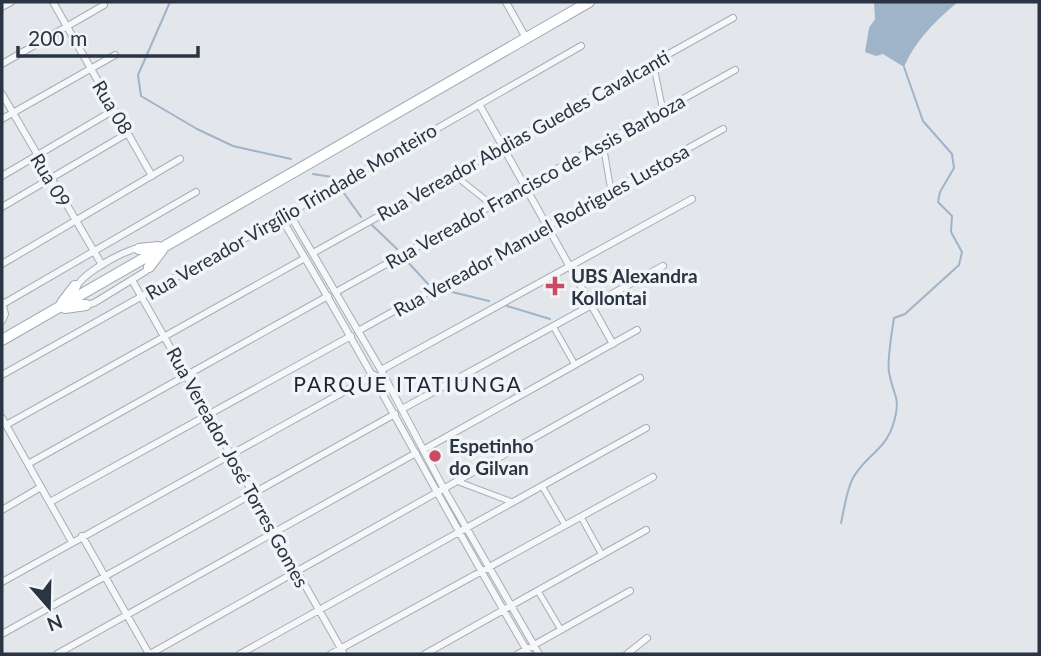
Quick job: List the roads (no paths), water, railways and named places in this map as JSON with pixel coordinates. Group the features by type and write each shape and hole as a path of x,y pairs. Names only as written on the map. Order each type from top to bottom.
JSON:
{"main road":[{"path":"2,340 57,309 81,301 165,245 273,186 589,2"},
{"path":"145,257 165,245"},
{"path":"57,309 75,286"}],"street":[{"path":"2,7 11,2"},
{"name":"Rua 08","path":"53,2 152,176"},
{"path":"506,2 526,38"},
{"path":"2,64 104,5"},
{"name":"Rua Vereador Abdias Guedes Cavalcanti","path":"313,253 733,18"},
{"name":"Rua Vereador Virgílio Trindade Monteiro","path":"2,375 580,46"},
{"path":"2,120 115,55"},
{"path":"653,62 663,111"},
{"name":"Rua Vereador Francisco de Assis Barboza","path":"335,292 734,70"},
{"name":"Rua 09","path":"2,94 102,265"},
{"path":"479,104 613,344"},
{"path":"2,176 114,110"},
{"name":"Rua Vereador Manuel Rodrigues Lustosa","path":"358,331 723,129"},
{"path":"2,207 128,133"},
{"path":"603,144 611,191"},
{"path":"2,264 180,159"},
{"path":"453,174 492,205"},
{"path":"2,321 5,314 2,303 196,192"},
{"path":"381,370 692,199"},
{"path":"289,213 381,370 398,412"},
{"path":"281,218 540,654"},
{"path":"130,250 145,257 132,281 98,300 81,301 75,286 102,265 130,250"},
{"path":"72,542 4,422 305,258"},
{"path":"2,634 663,265"},
{"name":"Rua Vereador José Torres Gomes","path":"132,281 343,652"},
{"path":"28,464 328,296"},
{"path":"553,326 575,365"},
{"path":"57,654 637,330"},
{"path":"50,502 351,336"},
{"path":"2,582 373,375"},
{"path":"82,536 150,654 640,378"},
{"path":"240,654 646,428"},
{"path":"419,451 437,494 528,652"},
{"path":"331,654 343,652 489,567 653,477"},
{"path":"459,481 512,502"},
{"path":"542,486 565,525"},
{"path":"2,510 41,487"},
{"path":"581,517 603,555"},
{"path":"425,654 646,530"},
{"path":"518,654 528,652 534,645 630,590"},
{"path":"538,591 561,630"},
{"path":"627,654 647,638"}],"water":[{"path":"874,2 958,2 927,31 904,67 883,54 876,56 865,52 869,28 875,19"}],"waterway":[{"path":"170,2 138,75 141,96 197,129 233,146 291,159"},
{"path":"841,523 852,480 885,441 896,415 897,402 889,367 894,318 905,314 959,265 962,252 951,232 952,216 938,202 940,192 954,168 952,154 923,121 904,67"},
{"path":"313,174 332,177"},
{"path":"341,189 361,217"},
{"path":"372,225 397,249"},
{"path":"405,259 428,284"},
{"path":"440,289 489,301"},
{"path":"507,306 550,319"}],"place":[{"name":"UBS Alexandra Kollontai","path":"555,286"},
{"name":"Espetinho do Gilvan","path":"435,456"}],"district":[{"name":"PARQUE ITATIUNGA","path":"408,383"}]}
